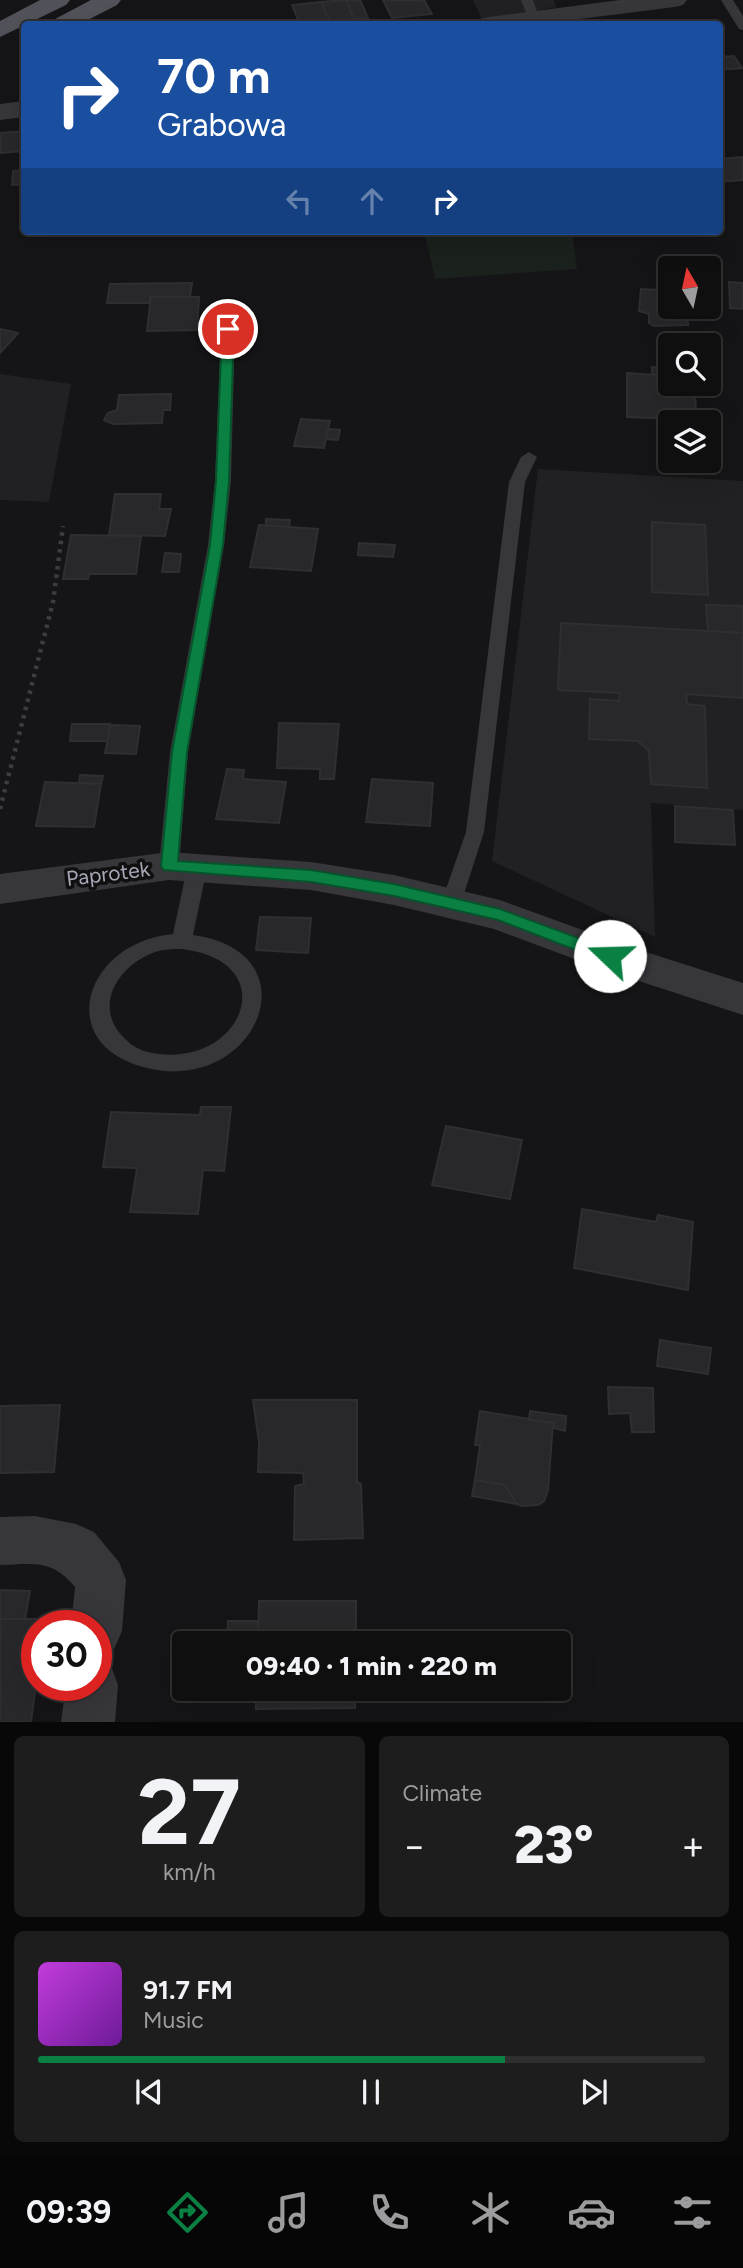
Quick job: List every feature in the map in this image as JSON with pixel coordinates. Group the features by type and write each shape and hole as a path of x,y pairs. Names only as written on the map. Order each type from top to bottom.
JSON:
{"main road":[{"path":"0,30 58,0"},
{"path":"69,21 109,0"}],"street":[{"path":"496,21 530,8 675,0"},
{"path":"0,112 21,109"},
{"name":"Paprotek","path":"0,889 183,867 311,876 394,890 500,915 610,956 743,999"},
{"path":"0,1541 35,1540 76,1549 101,1580 98,1610"},
{"path":"88,1722 90,1701"}],"lane":[{"path":"727,0 743,26"},
{"path":"182,941 183,867 179,752 216,545 223,481 228,329"},
{"path":"451,903 475,832 517,482 529,457"},
{"path":"182,941 210,945 233,958 249,976 254,999 248,1023 230,1044 206,1058 176,1064 147,1061 122,1050 105,1032 97,1007 104,982 122,960 150,946 182,941"}],"path":[{"path":"0,809 53,602 63,526"}],"shaded area":[{"path":"473,0 554,0 556,7 482,20"},
{"path":"425,235 573,235 577,269 435,279"},
{"path":"0,374 71,384 49,502 0,500"},
{"path":"538,469 743,481 743,810 651,803 655,937 492,861"}],"building":[{"path":"346,0 354,19 330,21 321,2"},
{"path":"346,0 360,0 368,18 354,19"},
{"path":"383,0 424,0 432,14 392,18"},
{"path":"321,2 330,21 299,21 292,5"},
{"path":"734,56 742,68 723,70 723,57"},
{"path":"21,131 21,151 1,153 0,133"},
{"path":"743,157 743,180 723,182 723,159"},
{"path":"21,170 21,184 12,185 13,171"},
{"path":"729,282 743,283 743,309 730,308"},
{"path":"192,283 190,297 150,297 150,303 107,303 110,284"},
{"path":"641,289 658,290 658,319 688,319 688,325 654,326 649,323 649,314 639,311"},
{"path":"151,297 199,297 197,330 147,331"},
{"path":"0,329 18,333 0,353"},
{"path":"652,367 658,367 658,375 652,374"},
{"path":"627,373 658,375 658,396 695,396 696,410 658,410 658,418 627,417"},
{"path":"171,394 170,410 163,410 162,423 113,424 104,420 108,413 117,410 119,395"},
{"path":"301,419 330,421 324,448 294,446"},
{"path":"328,429 340,430 338,440 326,439"},
{"path":"115,494 161,494 159,509 171,509 165,536 109,535"},
{"path":"266,519 290,520 289,527 266,526"},
{"path":"652,522 705,525 708,595 652,592"},
{"path":"259,525 318,529 311,571 250,567"},
{"path":"71,535 141,536 136,574 89,574 88,579 63,579"},
{"path":"359,543 395,545 393,557 358,555"},
{"path":"165,553 181,554 179,572 162,572"},
{"path":"706,605 743,606 743,633 708,631"},
{"path":"561,623 743,633 743,698 686,694 687,704 705,706 707,788 651,784 649,751 638,741 589,739 590,699 619,701 620,693 558,690"},
{"path":"279,723 339,724 334,779 320,779 320,769 277,768"},
{"path":"72,724 110,724 108,741 70,741"},
{"path":"111,725 140,726 136,754 105,753"},
{"path":"227,769 244,770 243,779 286,782 279,823 216,819"},
{"path":"80,775 103,776 101,784 79,783"},
{"path":"372,779 433,783 430,826 366,822"},
{"path":"45,782 101,784 94,827 36,826"},
{"path":"675,806 733,810 735,845 675,842"},
{"path":"260,917 311,918 308,953 256,950"},
{"path":"201,1107 231,1107 224,1171 203,1170 198,1214 130,1212 137,1168 103,1167 111,1112 200,1115"},
{"path":"446,1126 522,1140 510,1199 432,1185"},
{"path":"582,1209 656,1222 658,1215 693,1222 688,1290 574,1268"},
{"path":"660,1340 711,1348 708,1374 657,1366"},
{"path":"608,1387 653,1388 654,1432 632,1432 630,1413 609,1414"},
{"path":"253,1400 357,1400 357,1482 361,1484 363,1538 294,1540 295,1486 304,1484 303,1473 258,1472 259,1442"},
{"path":"60,1405 54,1472 0,1473 0,1406"},
{"path":"480,1411 553,1423 548,1490 544,1501 538,1505 521,1506 514,1502 505,1485 475,1480 480,1445 475,1445"},
{"path":"530,1411 566,1416 565,1431 554,1428 553,1423 529,1420"},
{"path":"475,1480 505,1485 517,1504 472,1496"},
{"path":"0,1590 30,1591 27,1610 21,1610 21,1619 0,1619"},
{"path":"259,1601 356,1601 356,1631 258,1631"},
{"path":"0,1619 21,1619 21,1701 34,1701 31,1722 0,1722"},
{"path":"228,1621 258,1621 258,1631 228,1631"},
{"path":"256,1701 355,1701 355,1708 256,1709"}],"route":[{"path":"228,329 223,481 216,545 179,752 169,866 311,876 394,890 500,915 610,956"}]}
